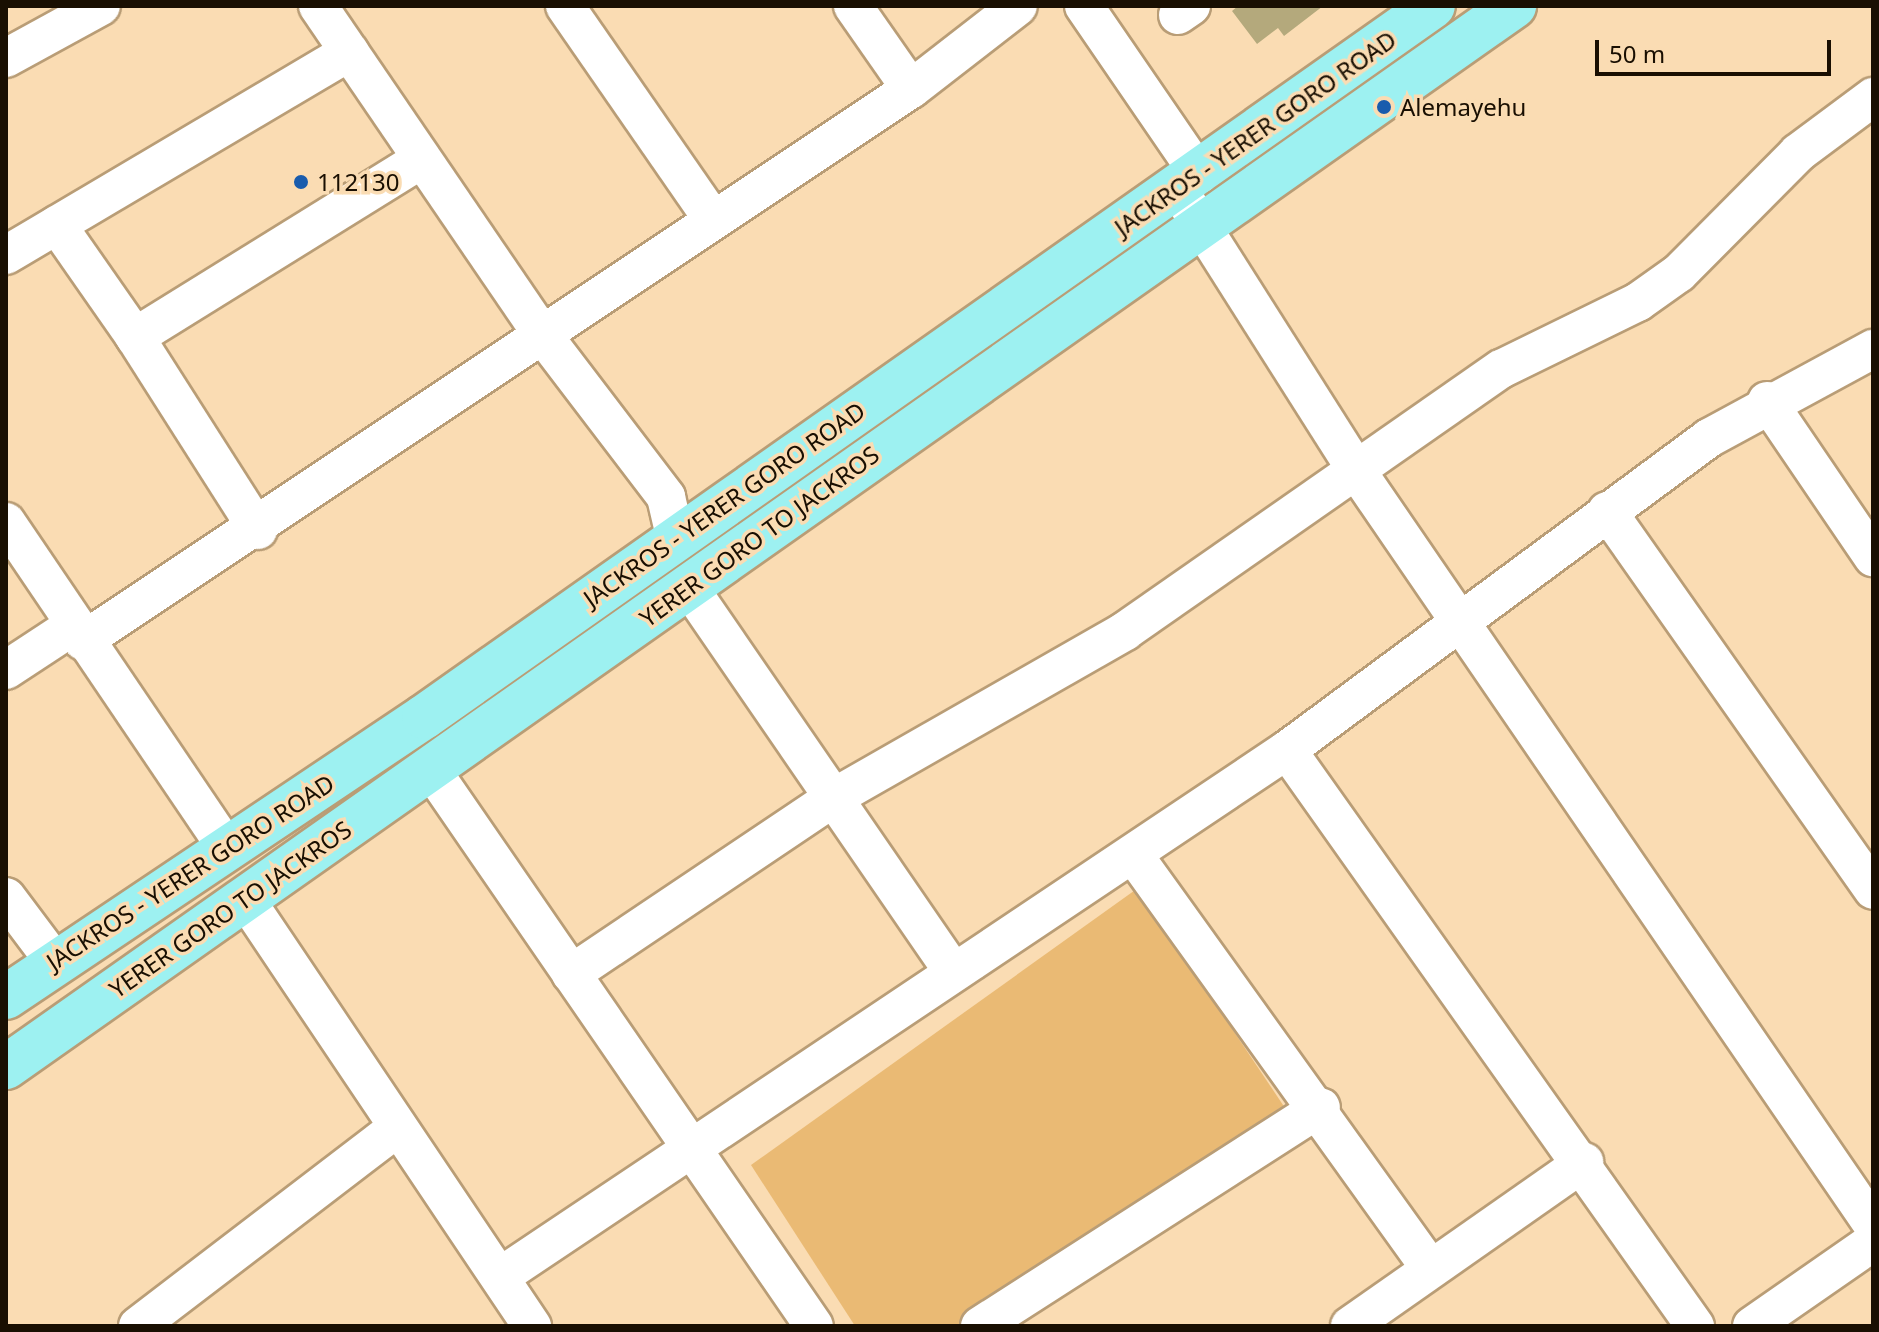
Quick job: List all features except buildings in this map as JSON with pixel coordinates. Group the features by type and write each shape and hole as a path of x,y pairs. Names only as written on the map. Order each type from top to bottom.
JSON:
{"main road":[{"name":"JACKROS - YERER GORO ROAD","path":"7,996 54,961 227,849 1189,181 1433,6"},
{"name":"YERER GORO TO JACKROS","path":"6,1067 244,897 690,589 908,427 1201,228 1514,6"}],"street":[{"path":"6,58 101,6"},
{"path":"318,6 420,160 542,334 666,497 675,535"},
{"path":"565,6 711,217"},
{"path":"853,6 911,89"},
{"path":"6,670 78,633 258,530 711,217 911,89 1018,6"},
{"path":"1084,6 1189,181 1201,228 1356,470 1873,1225"},
{"path":"6,255 349,52"},
{"path":"571,974 831,799 1125,631 1501,369 1638,302 1679,273 1798,153 1873,97"},
{"path":"135,337 420,160"},
{"path":"57,225 135,337 258,530"},
{"path":"501,1276 951,969 1133,854 1287,750 1457,620 1607,511 1767,401 1873,349"},
{"path":"1767,401 1873,557"},
{"path":"1607,511 1873,890"},
{"path":"6,522 78,633 227,849"},
{"path":"690,589 831,799 951,969"},
{"path":"1287,750 1584,1162 1695,1326"},
{"path":"430,768 571,974 694,1142 814,1326"},
{"path":"1133,854 1321,1107 1430,1268"},
{"path":"244,897 394,1130 501,1276 528,1325"},
{"path":"10,913 54,961"},
{"path":"980,1326 1321,1107"},
{"path":"138,1326 394,1130"},
{"path":"1350,1326 1584,1162"},
{"path":"1752,1326 1873,1242"}],"shaded area":[{"path":"1138,888 1291,1117 960,1326 855,1326 751,1165"}],"place":[{"name":"Alemayehu","path":"1384,107"},
{"name":"112130","path":"301,182"}]}
